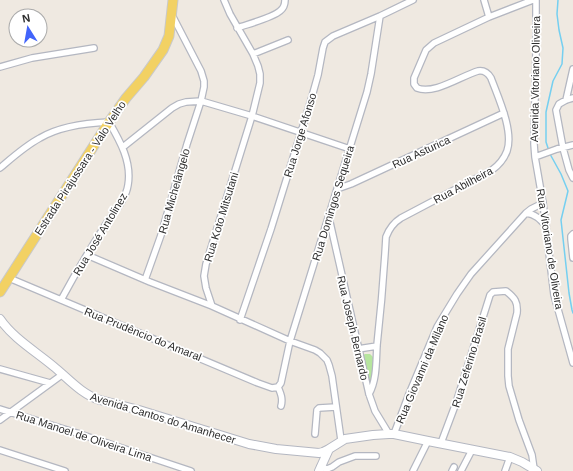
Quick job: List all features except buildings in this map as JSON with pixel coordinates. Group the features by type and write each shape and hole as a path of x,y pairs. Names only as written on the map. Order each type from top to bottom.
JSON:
{"main road":[{"name":"Estrada Pirajussara - Valo Velho","path":"0,290 109,122 163,50 169,36 173,0"},
{"name":"Avenida Cantos do Amanhecer","path":"0,319 6,328 84,392 94,398 260,447 309,452 323,452 329,449"},
{"path":"319,469 329,449 341,440 391,434 510,457 535,470"}],"street":[{"name":"Rua Koto Mitsutani","path":"212,306 204,276 206,264 252,116 260,83 260,74 253,54 237,28 224,0"},
{"path":"237,28 275,14 284,6 285,0"},
{"name":"Rua Jorge Afonso","path":"240,320 271,229 318,75 325,42 333,36 413,0"},
{"path":"484,0 489,18"},
{"name":"Rua Abilheira","path":"369,394 373,385 382,304 386,237 388,231 394,222 400,218 492,170 500,164 508,150 509,143 504,113 491,78 488,74 481,71 473,72 434,89 421,90 417,88 413,81 422,57 426,50 434,43 489,18 534,0"},
{"name":"Avenida Vitoriano Oliveira","path":"534,0 536,52 535,157"},
{"name":"Rua Michelângelo","path":"145,280 161,235 204,87 201,71 172,15"},
{"name":"Rua Domingos Sequeira","path":"278,387 281,383 290,341 368,92 380,16"},
{"path":"253,54 288,40"},
{"path":"0,67 32,58 94,48"},
{"path":"566,100 573,69"},
{"path":"573,98 558,104 556,110 560,148 573,178"},
{"path":"123,147 178,104 201,101 252,116 350,149"},
{"name":"Rua Asturica","path":"337,189 351,184 504,113"},
{"path":"0,168 40,137 80,124 109,122"},
{"name":"Rua José Antolinez","path":"61,300 87,255 123,199 128,187 128,170 123,147 109,122"},
{"path":"535,157 573,145"},
{"name":"Rua Vitoriano de Oliveira","path":"535,157 543,203 554,295 573,363"},
{"name":"Rua Giovanni da Milano","path":"391,434 437,326 457,294 471,274 526,213 543,203"},
{"path":"526,213 536,216 546,227"},
{"name":"Rua Joseph Bernardo","path":"329,218 369,394 375,411 391,434"},
{"path":"573,234 571,236 573,258"},
{"path":"87,255 145,280 212,306 240,320 320,353 330,365 341,440"},
{"name":"Rua Prudêncio do Amaral","path":"9,278 272,388 278,387"},
{"name":"Rua Zeferino Brasil","path":"441,444 459,397 490,295 493,292 504,291 516,300 518,309 508,349 508,386 532,455 535,470"},
{"path":"358,349 377,346"},
{"path":"0,369 50,383"},
{"path":"0,420 63,374"},
{"path":"278,387 282,396 281,406"},
{"path":"315,434 317,410 319,408 336,407"},
{"name":"Rua Manoel de Oliveira Lima","path":"0,409 191,471"},
{"path":"413,471 428,441"},
{"path":"0,450 65,471"},
{"path":"461,471 472,450"},
{"path":"319,469 327,469 339,462 355,456 376,456"},
{"path":"504,471 510,457"}],"green space":[{"path":"365,354 370,354 374,360 371,388 362,356"}],"waterway":[{"path":"558,0 557,14 563,48 562,64 553,81 546,112 546,142 550,154 568,191 561,220 569,293 573,313"}]}
